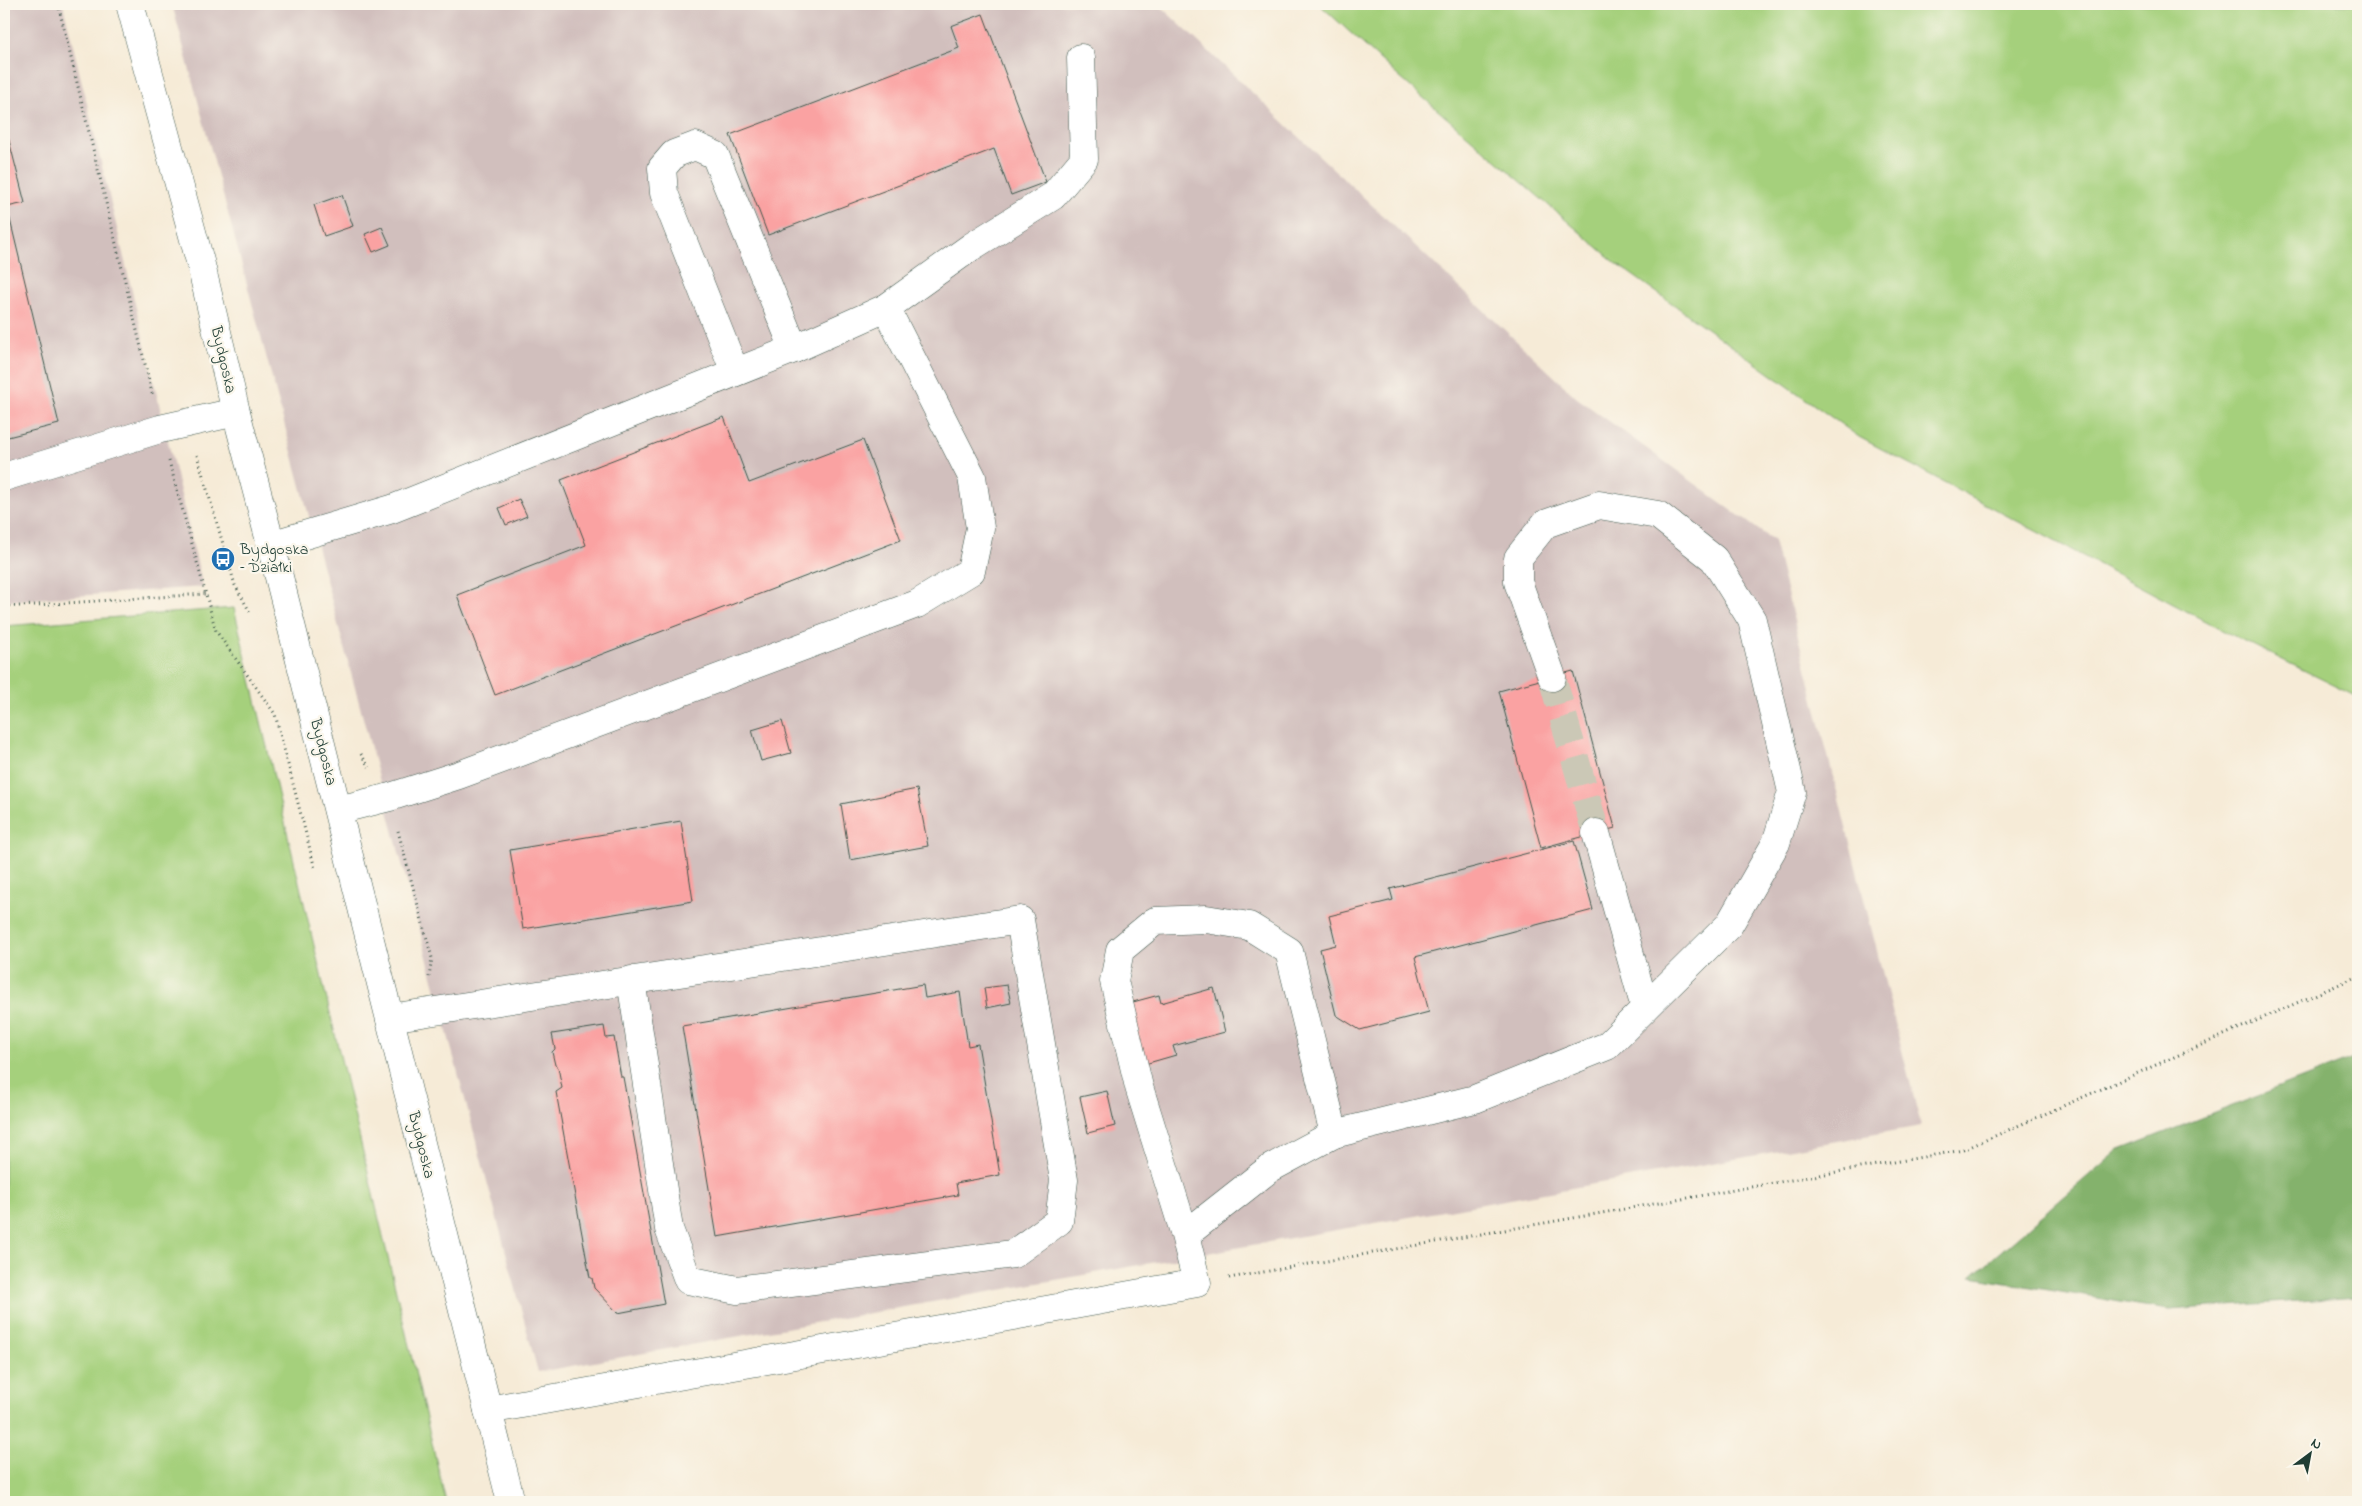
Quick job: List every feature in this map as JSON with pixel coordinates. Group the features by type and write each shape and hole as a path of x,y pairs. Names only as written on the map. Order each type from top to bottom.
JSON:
{"street":[{"name":"Bydgoska","path":"130,4 201,265 236,412 338,810 511,1502"},
{"path":"271,545 392,509 794,349 886,308 971,248 1053,196 1084,159 1081,58"},
{"path":"735,372 664,193 662,168 674,154 695,146 715,154 794,349"},
{"path":"338,810 390,797 459,775 917,604 971,571 980,528 972,477 886,308"},
{"path":"4,476 160,429 236,412"},
{"path":"1186,1236 1270,1169 1334,1134 1475,1099 1607,1046 1729,924 1776,843 1792,792 1752,620 1714,559 1658,515 1599,505 1545,524 1518,558 1518,582 1552,677"},
{"path":"1596,833 1645,1008"},
{"path":"488,1410 1197,1283 1186,1236 1139,1087 1114,981 1120,950 1155,921 1206,919 1249,926 1289,951 1334,1134"},
{"path":"390,1018 631,980 1020,920 1064,1180 1059,1221 1013,1254 737,1290 688,1280 669,1229 631,980"}],"path":[{"path":"58,4 160,429 205,594 216,631 275,714 317,877"},
{"path":"4,607 205,594"},
{"path":"1197,1283 1962,1150 2358,976"}],"shaded area":[{"path":"4,4 63,4 203,587 4,601"},
{"path":"172,4 1158,4 1577,398 1774,541 1921,1126 538,1372"}],"green space":[{"path":"1319,4 2358,4 2358,697 2222,630 1859,437 1617,264 1398,76"},
{"path":"234,608 446,1502 4,1502 4,626"},
{"path":"2358,1057 2358,1297 2168,1310 1971,1277 2117,1151"}],"building":[{"path":"983,14 1046,182 1011,195 994,149 768,235 730,135 959,48 951,26"},
{"path":"4,121 25,203 7,207 59,424 4,438"},
{"path":"342,195 353,226 324,236 314,205"},
{"path":"382,227 390,245 373,252 365,234"},
{"path":"724,417 749,483 863,440 901,540 495,695 457,595 586,545 561,480"},
{"path":"519,499 527,516 506,525 499,508"},
{"path":"1573,671 1615,828 1541,848 1499,691"},
{"path":"782,721 791,753 761,761 752,730"},
{"path":"917,789 928,846 850,860 841,804"},
{"path":"681,821 693,901 523,929 510,850"},
{"path":"1574,841 1593,910 1415,957 1429,1012 1360,1030 1336,1015 1320,949 1336,945 1329,916 1393,900 1390,889"},
{"path":"923,985 925,998 960,992 968,1046 978,1044 1000,1175 956,1183 958,1195 717,1237 682,1026"},
{"path":"1007,985 1011,1003 987,1008 984,988"},
{"path":"1214,988 1225,1032 1173,1046 1176,1055 1124,1070 1107,1009 1159,995 1161,1003"},
{"path":"604,1026 606,1038 614,1037 621,1077 623,1077 664,1304 618,1313 594,1288 592,1278 590,1278 556,1092 562,1088 558,1067 555,1065 552,1052 555,1049 552,1034"},
{"path":"1107,1091 1115,1126 1088,1133 1080,1097"}],"tunnel":[{"path":"1552,677 1596,833"}],"place":[{"name":"Bydgoska – Działki","path":"223,559"}]}
